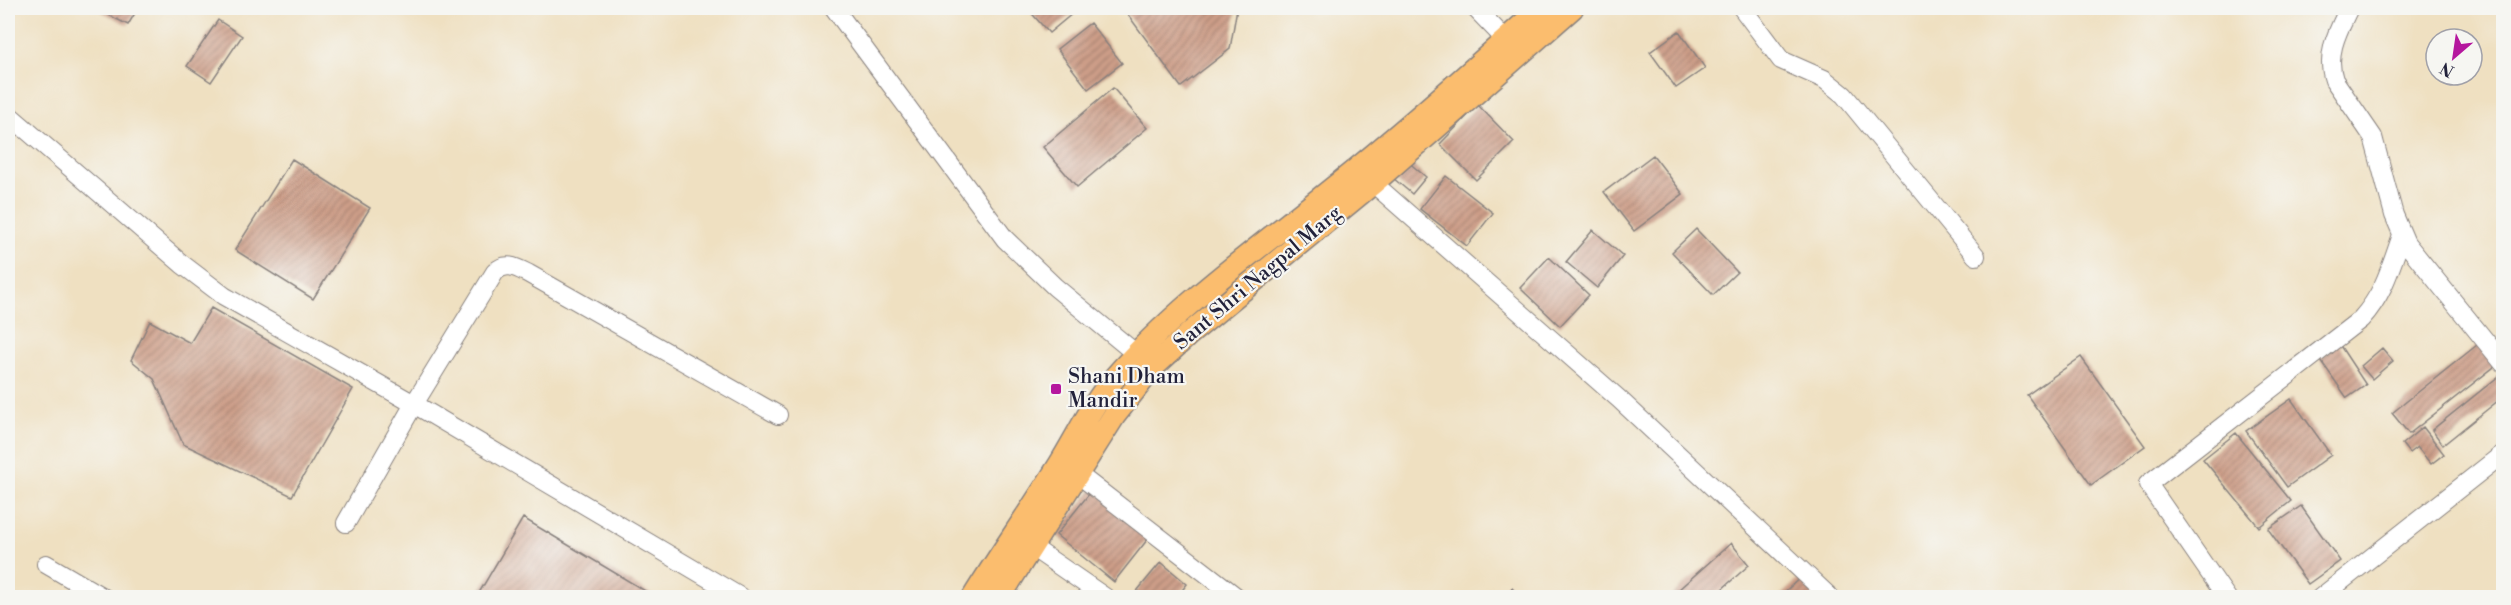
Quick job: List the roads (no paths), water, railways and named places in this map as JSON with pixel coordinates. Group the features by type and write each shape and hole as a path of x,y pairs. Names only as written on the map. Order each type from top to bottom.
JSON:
{"main road":[{"name":"Sant Shri Nagpal Marg","path":"999,597 1079,475 1144,361 1173,320 1357,170 1541,8"},
{"name":"Sant Shri Nagpal Marg","path":"973,597 1114,379 1198,327 1373,183 1572,8"}],"street":[{"path":"834,8 1005,239 1055,287 1144,361"},
{"path":"1475,8 1506,40"},
{"path":"1742,8 1781,60 1824,80 1844,95 1976,256"},
{"path":"2349,8 2334,40 2330,57 2330,70 2334,80 2373,136 2394,215 2402,236 2414,256 2504,364"},
{"path":"8,114 72,172 210,286 742,597"},
{"path":"1373,183 1619,399 1831,597"},
{"path":"2227,597 2148,484 2361,319 2376,301 2385,285 2402,236"},
{"path":"346,523 414,404 495,272 503,266 529,274 778,415"},
{"path":"2320,597 2504,453"},
{"path":"1079,475 1238,597"},
{"path":"1032,547 1106,597"},
{"path":"46,564 104,597"}],"place":[{"name":"Shani Dham Mandir","path":"1056,389"}]}
